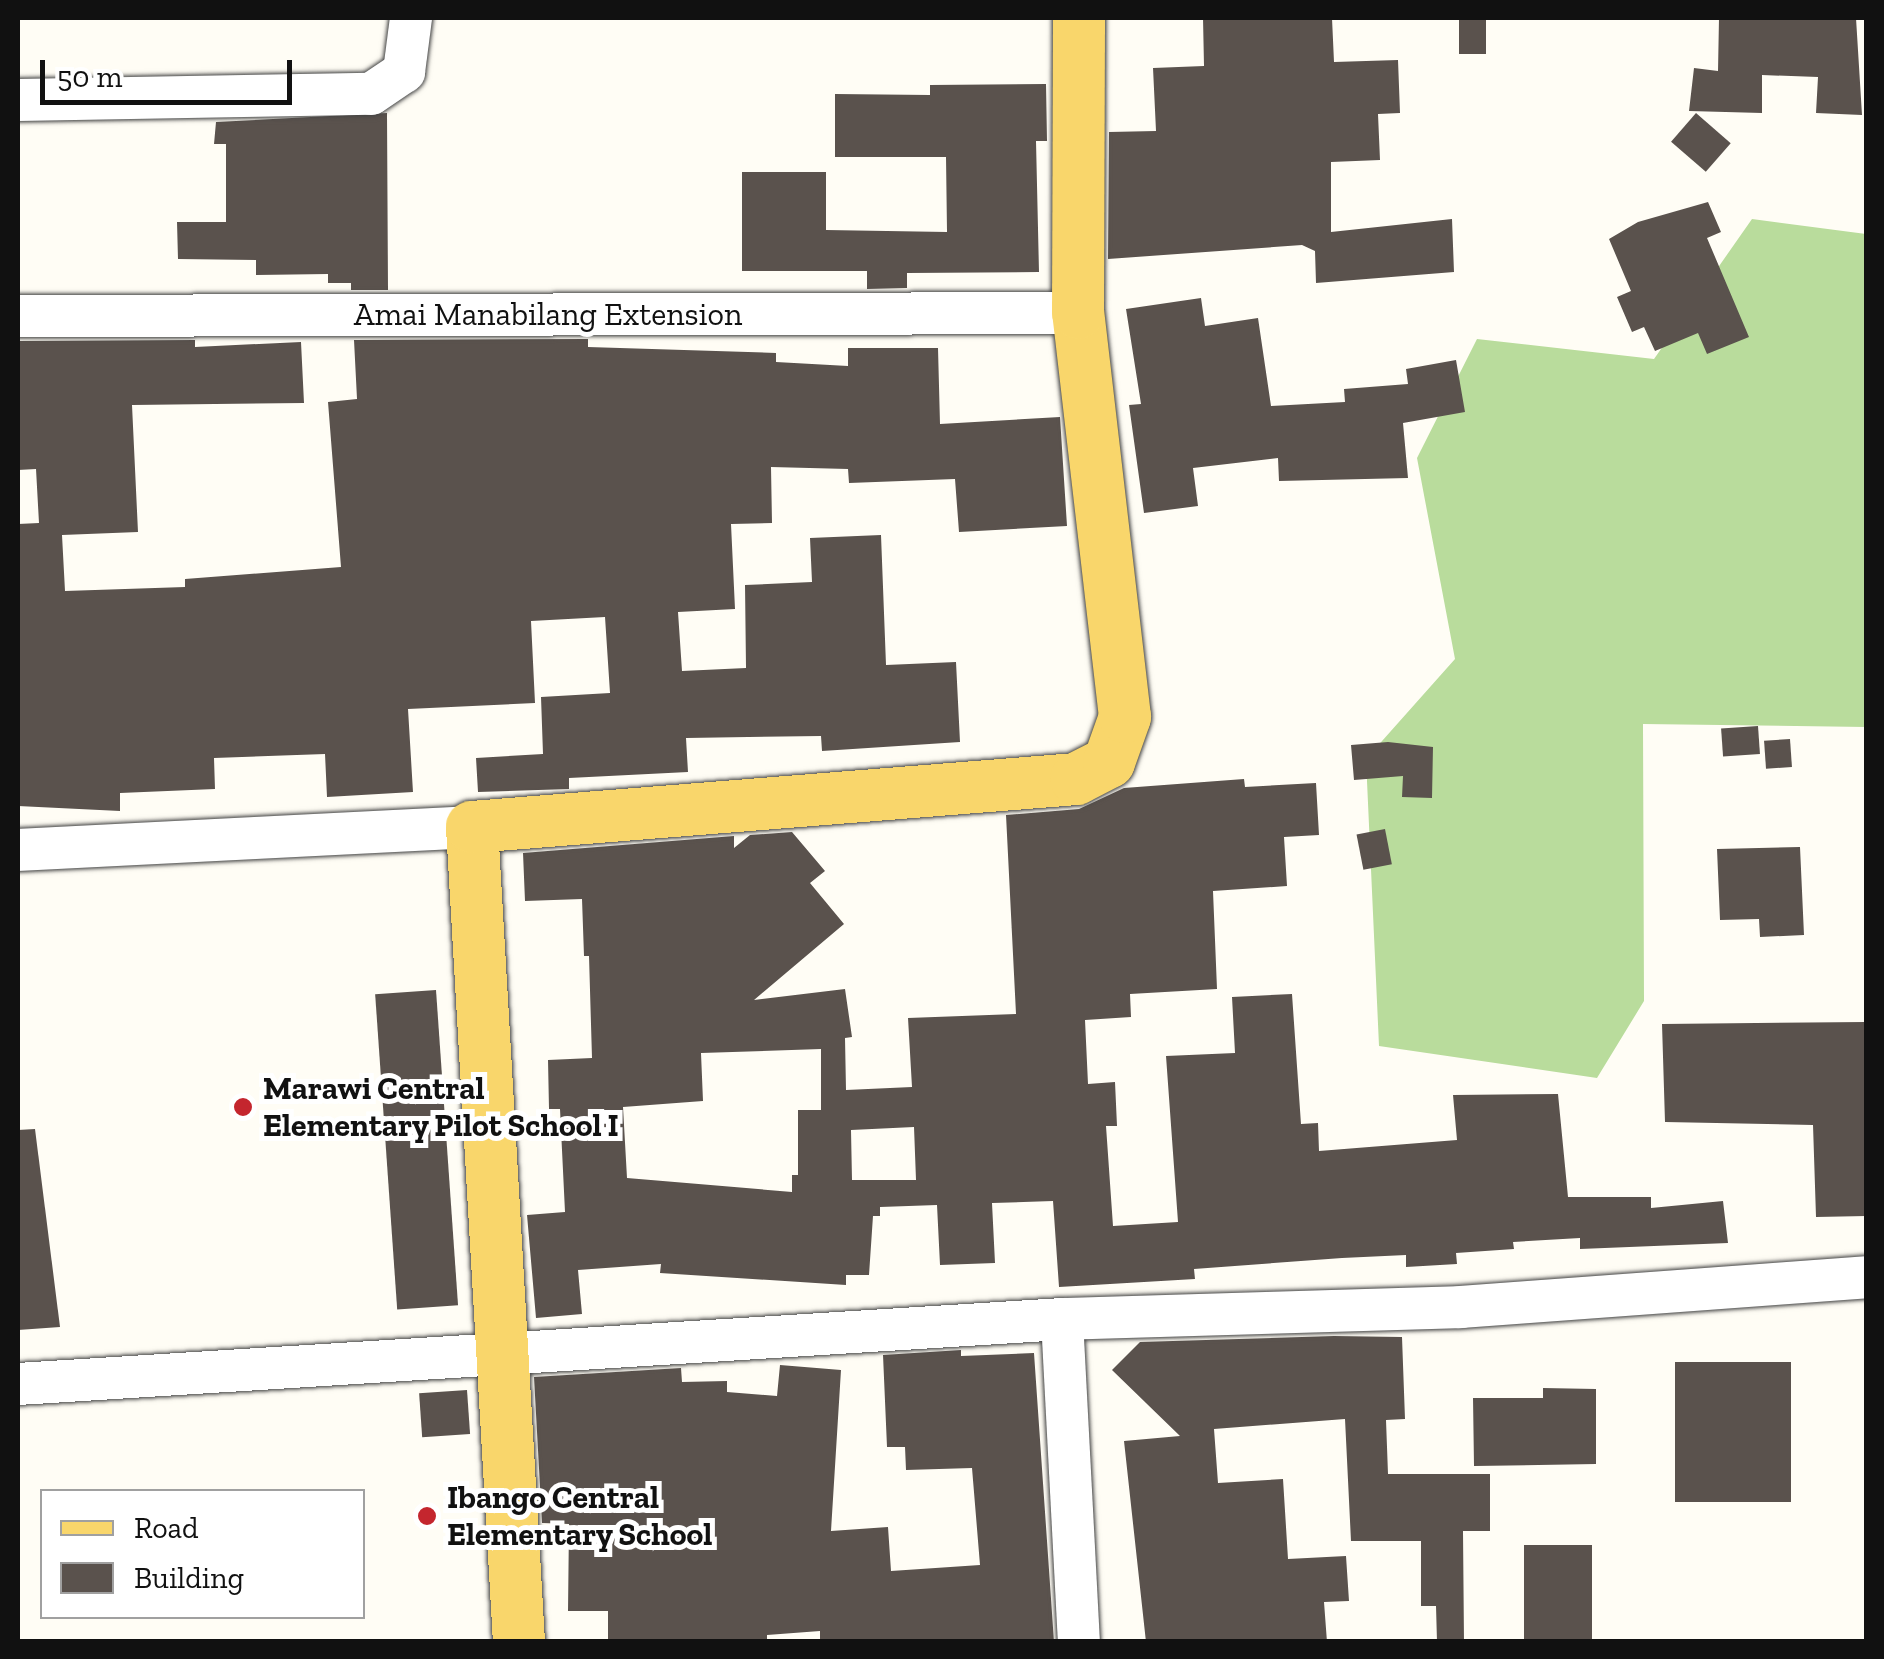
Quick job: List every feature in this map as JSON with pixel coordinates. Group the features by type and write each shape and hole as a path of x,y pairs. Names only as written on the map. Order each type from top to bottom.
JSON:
{"main road":[{"path":"519,1642 498,1351 472,827 1076,779 1109,762 1126,717 1078,312 1080,18"}],"street":[{"path":"18,100 371,94 404,72 411,18"},
{"name":"Amai Manabilang Extension","path":"18,316 1078,312"},
{"path":"18,850 472,827"},
{"path":"18,1384 498,1351 1062,1319 1461,1307 1866,1277"},
{"path":"1062,1319 1079,1642"}],"green space":[{"path":"1752,219 1866,234 1866,727 1643,724 1644,1001 1597,1078 1379,1046 1366,759 1455,659 1417,458 1477,339 1654,359"}],"building":[{"path":"1203,18 1332,18 1334,62 1398,60 1400,113 1378,114 1380,160 1331,162 1331,232 1452,219 1454,272 1316,283 1315,251 1302,245 1108,259 1109,132 1156,131 1153,68 1204,66"},
{"path":"1459,18 1486,18 1486,54 1459,54"},
{"path":"1719,18 1856,18 1862,115 1816,113 1818,77 1762,75 1762,113 1689,111 1694,68 1718,71"},
{"path":"1046,84 1047,141 1036,141 1039,272 907,273 907,288 867,289 867,271 742,271 742,172 826,172 826,230 947,232 946,157 835,157 835,94 930,95 930,85"},
{"path":"387,113 388,290 351,290 351,283 328,283 328,274 256,275 256,260 178,259 177,222 226,222 226,144 214,144 216,122"},
{"path":"1696,113 1731,143 1706,172 1671,142"},
{"path":"1708,202 1721,232 1707,238 1749,337 1707,354 1698,333 1655,351 1644,327 1632,332 1617,297 1631,291 1609,239 1638,222"},
{"path":"1201,298 1205,326 1258,318 1271,406 1345,402 1344,389 1408,384 1406,369 1456,360 1465,412 1403,423 1408,478 1279,481 1278,458 1193,468 1198,506 1144,513 1129,405 1141,404 1126,309"},
{"path":"588,339 588,347 776,353 776,362 848,366 848,348 938,348 940,424 1060,417 1067,526 959,532 955,479 849,483 848,469 771,467 772,523 731,524 735,609 678,612 682,671 746,668 745,585 812,582 810,538 881,535 886,665 956,662 960,742 822,751 821,736 686,738 688,772 569,778 569,789 478,792 476,758 543,754 541,697 610,693 605,617 531,621 535,703 408,709 413,792 327,797 325,754 214,758 215,789 120,793 120,811 18,806 18,524 39,523 36,469 18,470 18,341 195,340 195,347 301,342 304,403 132,405 138,532 62,535 65,591 185,587 185,579 341,567 328,402 357,399 354,340"},
{"path":"1758,726 1760,754 1723,757 1721,729"},
{"path":"1790,739 1792,767 1766,769 1764,741"},
{"path":"1388,742 1433,747 1432,798 1402,797 1403,776 1354,780 1351,745"},
{"path":"1244,779 1245,787 1316,783 1319,835 1284,837 1287,886 1213,891 1217,989 1130,994 1131,1017 1085,1020 1088,1084 1115,1082 1117,1126 1106,1126 1113,1226 1178,1222 1166,1056 1235,1053 1232,997 1292,994 1301,1124 1318,1123 1319,1151 1457,1140 1453,1095 1558,1094 1568,1197 1651,1197 1651,1208 1723,1201 1728,1243 1580,1249 1580,1238 1513,1242 1514,1249 1456,1253 1457,1264 1406,1267 1406,1255 1342,1258 1194,1269 1195,1279 1059,1287 1053,1201 992,1203 995,1263 940,1265 937,1205 880,1207 880,1216 873,1216 869,1275 846,1275 846,1285 660,1273 661,1264 578,1270 582,1314 536,1318 527,1215 565,1212 560,1109 549,1109 548,1060 592,1058 589,956 584,956 582,899 525,901 523,853 734,836 734,848 750,835 792,832 825,871 810,883 844,924 754,1000 845,989 852,1037 845,1038 846,1090 912,1087 908,1018 1016,1014 1006,815 1079,809 1124,788","holes":["821,1049 821,1110 798,1110 798,1175 792,1175 792,1192 627,1178 623,1107 703,1101 701,1053","914,1127 916,1180 852,1180 851,1130"]},
{"path":"1385,829 1392,864 1363,870 1357,835"},
{"path":"1800,847 1804,935 1760,937 1759,919 1720,920 1717,849"},
{"path":"436,990 458,1305 397,1309 375,994"},
{"path":"1866,1022 1866,1216 1816,1217 1813,1125 1665,1122 1662,1024"},
{"path":"35,1129 60,1327 18,1330 18,1130"},
{"path":"1402,1337 1405,1419 1386,1420 1388,1474 1490,1474 1490,1531 1463,1531 1464,1642 1437,1642 1436,1606 1421,1606 1421,1541 1351,1541 1345,1419 1214,1429 1218,1483 1283,1479 1288,1559 1346,1556 1349,1601 1324,1602 1327,1642 1146,1642 1124,1441 1180,1436 1112,1370 1140,1342"},
{"path":"961,1350 961,1356 1034,1353 1054,1642 820,1642 820,1631 767,1635 767,1642 608,1642 608,1611 568,1611 569,1524 542,1523 534,1377 681,1368 682,1382 727,1381 727,1392 777,1396 780,1365 841,1370 831,1531 888,1527 891,1571 980,1565 972,1468 906,1470 905,1447 887,1447 883,1355"},
{"path":"1675,1362 1791,1362 1791,1502 1675,1502"},
{"path":"1543,1388 1596,1389 1596,1464 1474,1466 1473,1398 1543,1398"},
{"path":"467,1390 470,1434 422,1437 419,1393"},
{"path":"1524,1545 1592,1545 1592,1642 1524,1642"}],"place":[{"name":"Marawi Central Elementary Pilot School I","path":"243,1107"},
{"name":"Ibango Central Elementary School","path":"427,1516"}]}
